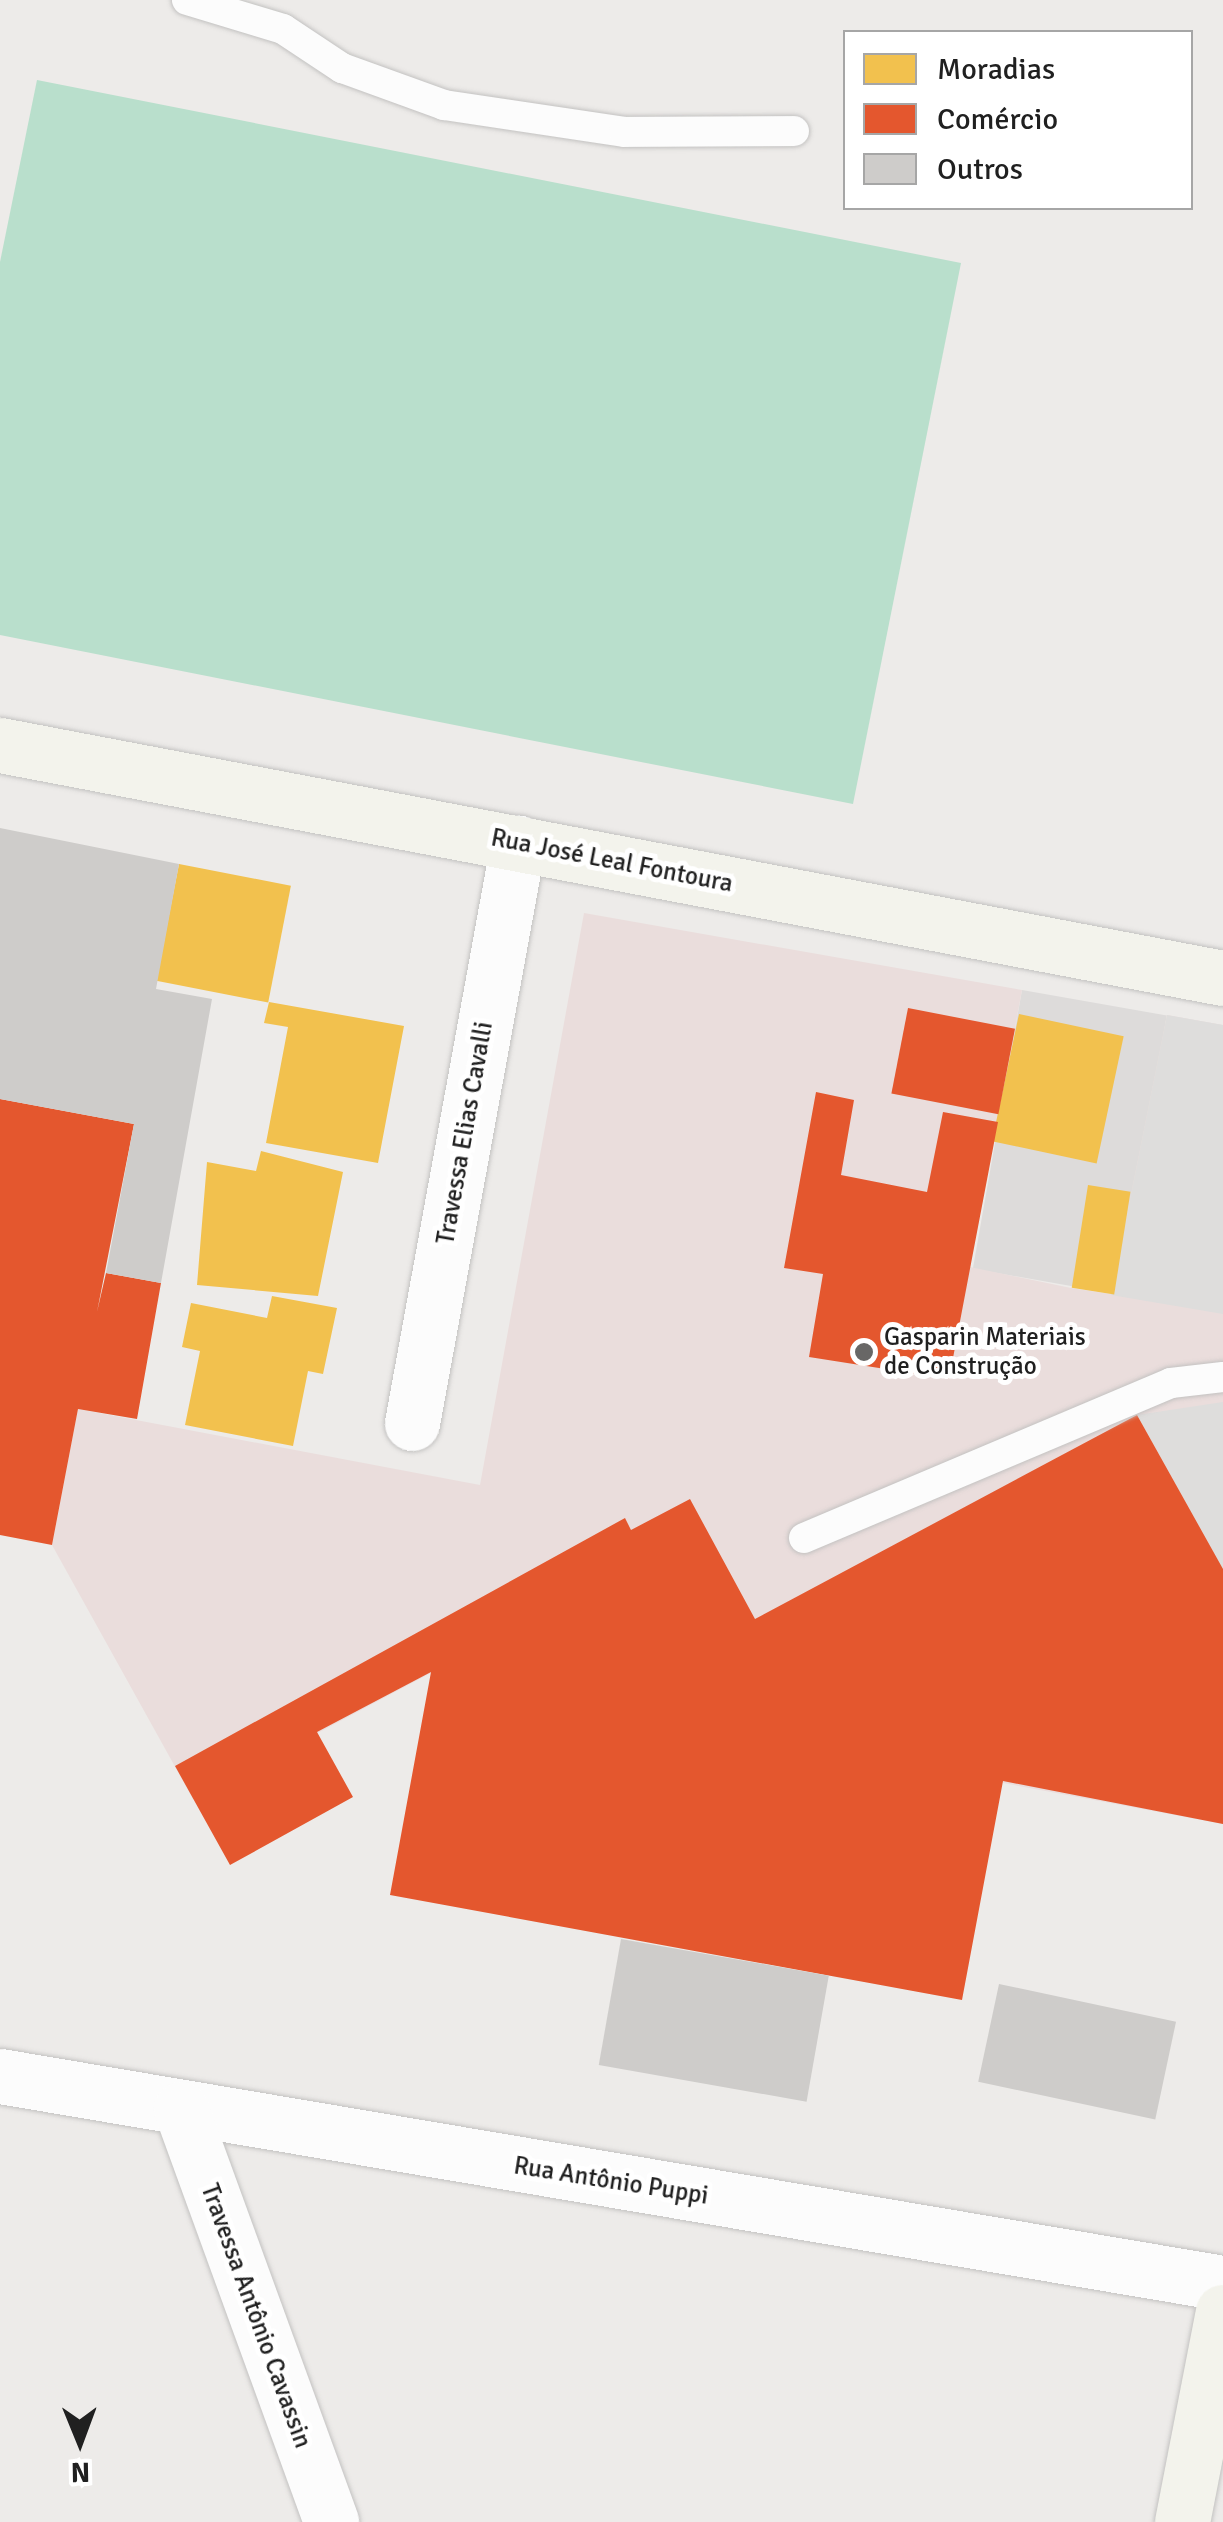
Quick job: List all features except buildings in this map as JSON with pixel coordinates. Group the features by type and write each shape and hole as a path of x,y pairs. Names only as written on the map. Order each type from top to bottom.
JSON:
{"main road":[{"name":"Rua José Leal Fontoura","path":"0,745 1223,978"},
{"path":"1182,2522 1223,2312"}],"street":[{"name":"Travessa Elias Cavalli","path":"412,1423 518,844"},
{"name":"Rua Antônio Puppi","path":"0,2076 181,2110 1223,2282"},
{"name":"Travessa Antônio Cavassin","path":"181,2110 331,2522"}],"lane":[{"path":"187,0 282,29 342,68 444,105 624,132 794,131"},
{"path":"804,1538 1172,1384 1223,1376"}],"shaded area":[{"name":"Gasparin Materiais de Construção","path":"584,913 1022,990 970,1267 1071,1288 1111,1294 1167,1015 1223,1025 1223,1824 778,1741 674,1544 193,1799 52,1545 78,1409 480,1485"},
{"path":"1022,990 1167,1016 1118,1294 973,1269"},
{"path":"1167,1015 1223,1025 1223,1314 1111,1295"},
{"path":"1223,1402 1223,1569 1137,1415"}],"green space":[{"path":"37,80 961,263 853,804 0,635 0,262"}],"place":[{"name":"Gasparin Materiais de Construção","path":"864,1352"}]}
